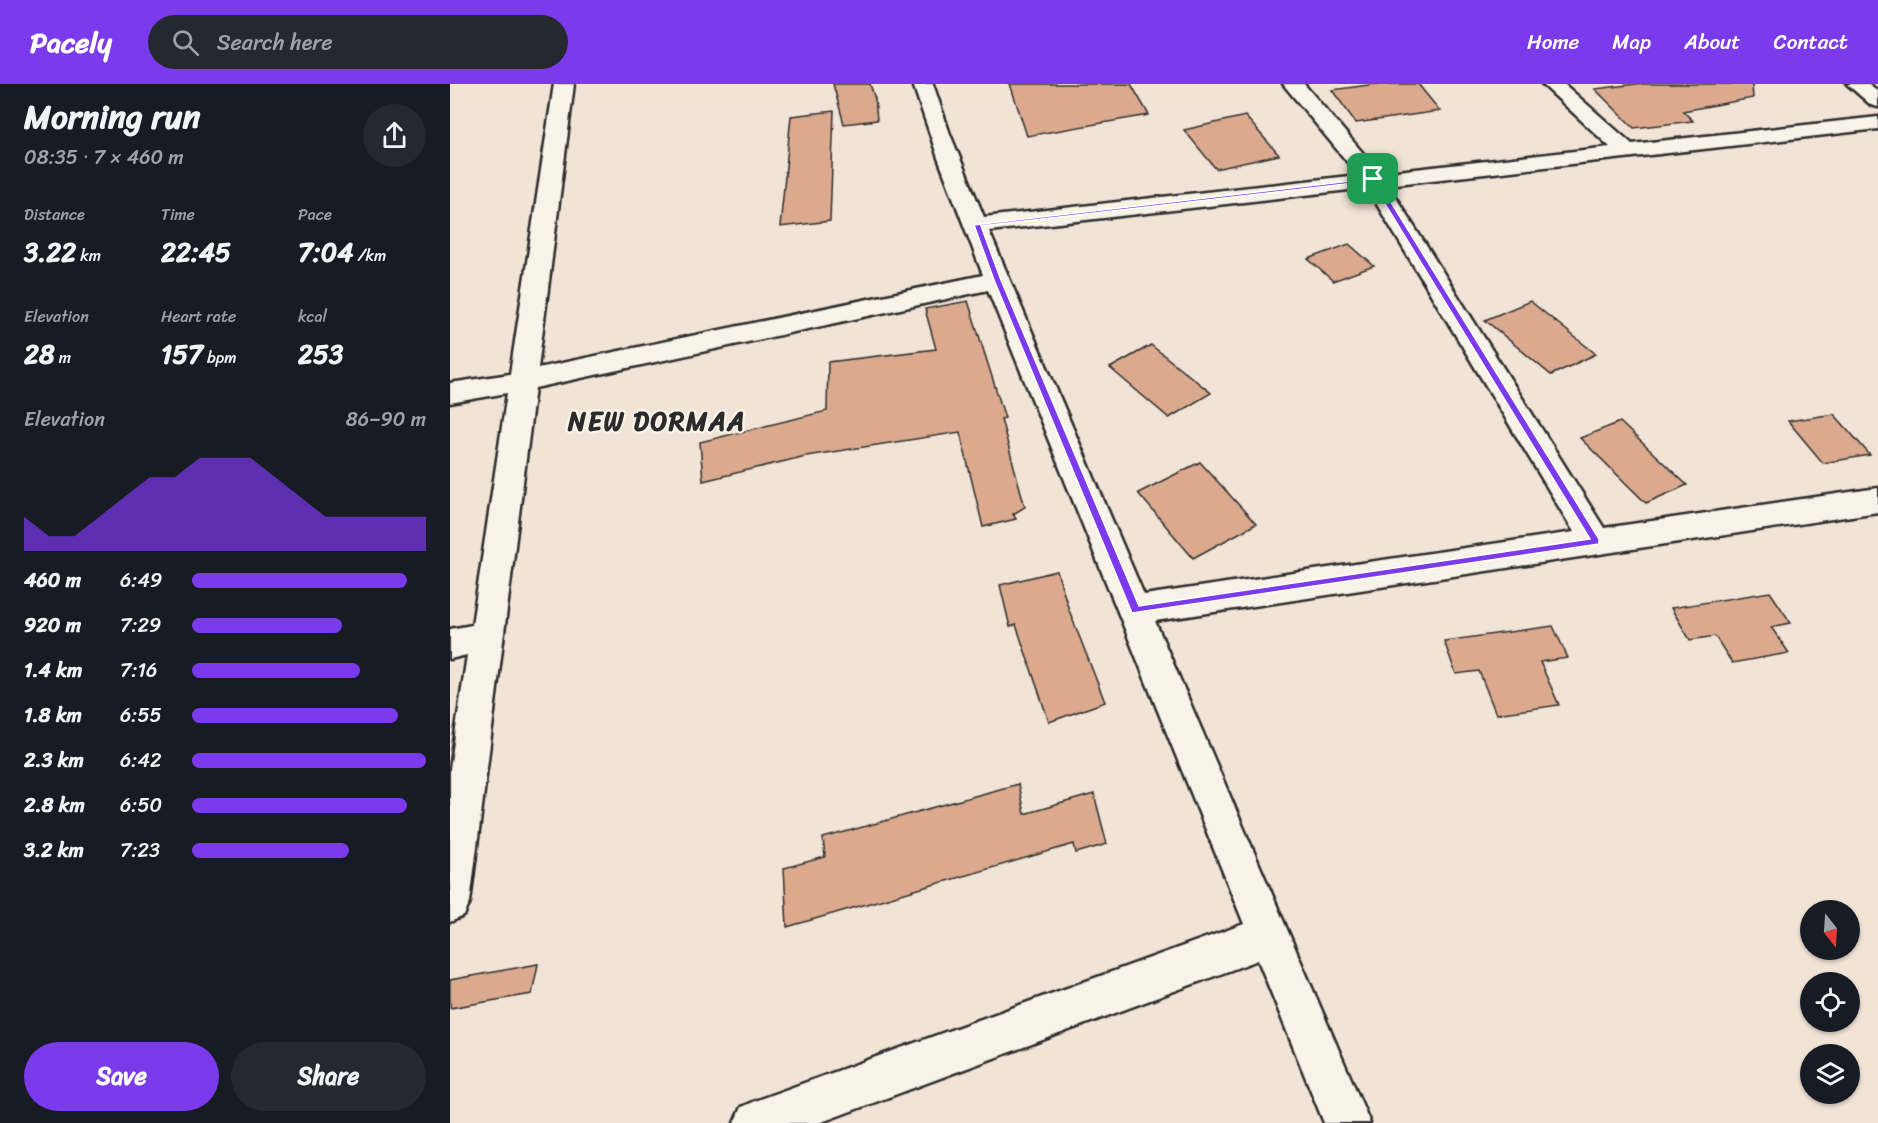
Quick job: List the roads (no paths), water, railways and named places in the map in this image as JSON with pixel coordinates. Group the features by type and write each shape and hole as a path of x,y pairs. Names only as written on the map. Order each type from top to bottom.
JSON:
{"street":[{"path":"450,902 564,84"},
{"path":"922,84 932,117 997,280 1136,610 1347,1123"},
{"path":"1293,84 1373,179 1596,542"},
{"path":"1552,84 1626,150"},
{"path":"1857,84 1878,100"},
{"path":"977,225 1878,123"},
{"path":"450,393 523,381 997,280"},
{"path":"1136,610 1878,500"},
{"path":"450,644 487,636"},
{"path":"757,1123 1270,935"}],"district":[{"name":"NEW DORMAA","path":"657,421"}]}
